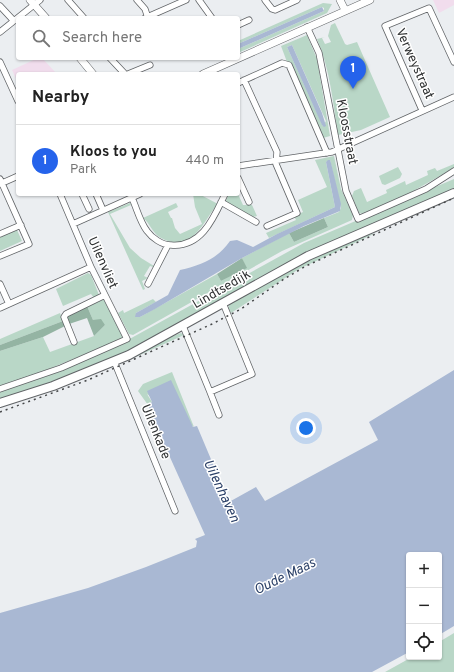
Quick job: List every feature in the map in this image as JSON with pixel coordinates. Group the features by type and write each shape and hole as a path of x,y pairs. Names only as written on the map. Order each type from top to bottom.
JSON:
{"main road":[{"name":"Lindtsedijk","path":"0,404 53,386 114,362 148,346 308,256 454,193"}],"street":[{"path":"68,0 82,16"},
{"path":"137,0 145,10 146,16"},
{"path":"151,16 186,0"},
{"path":"199,0 211,16"},
{"path":"265,0 272,9 275,10 297,0"},
{"path":"340,0 345,10"},
{"path":"240,57 370,0"},
{"path":"20,16 35,2 45,16"},
{"path":"0,6 14,21 0,32"},
{"name":"Verweystraat","path":"422,110 385,26 429,8 454,62"},
{"path":"240,24 249,20"},
{"name":"Kloosstraat","path":"307,27 319,53 346,191 358,219 426,189 454,171"},
{"path":"82,60 91,72"},
{"path":"112,60 125,72"},
{"path":"207,72 234,60"},
{"path":"0,62 16,97"},
{"path":"267,226 297,213 275,160 277,152 241,81 282,63 289,65 327,153"},
{"path":"132,72 150,64"},
{"path":"240,166 327,153 337,150 422,110 454,97"},
{"path":"0,256 29,244 1,182 16,177"},
{"path":"240,183 248,202"},
{"name":"Uilenvliet","path":"0,389 61,368 127,339 91,267 61,196"},
{"path":"83,196 89,209"},
{"path":"97,196 104,210"},
{"path":"73,224 136,196"},
{"path":"132,198 150,234 168,245 186,244 198,238 207,228 224,196"},
{"path":"221,202 256,222"},
{"path":"0,234 20,225"},
{"path":"148,284 168,245"},
{"path":"0,308 91,267"},
{"path":"0,284 9,304"},
{"path":"74,342 64,316 105,295"},
{"path":"210,392 252,374 223,303"},
{"path":"183,326 219,415"},
{"name":"Uilenkade","path":"114,362 175,511"}],"shaded area":[{"path":"433,0 454,0 454,5 439,13"},
{"path":"34,60 44,60 55,72 16,72 16,79 12,70"}],"green space":[{"path":"323,3 332,4 327,13 240,52 240,48 324,11 324,8 322,7 240,43 240,40"},
{"path":"335,23 345,44 347,45 357,42 390,117 361,130 338,135 328,74 317,39 325,37 322,38 325,44 331,42 328,36 331,25"},
{"path":"307,35 317,59 330,136 323,138 296,73 287,62 281,46","holes":["292,45 326,121 323,126 287,47"]},
{"path":"334,156 341,189 353,215 352,220 282,251 133,335 129,334 118,313 123,310 124,313 153,299 156,302 136,313 140,317 217,274 221,281 246,268 242,258 289,233 294,242 328,227 324,218 339,212 341,208 330,160 326,162 335,207 269,238 266,233 296,220 294,216 303,212 298,200 327,187 315,160"},
{"path":"454,164 454,168 408,194 363,214 359,213 352,196 354,191 361,188 367,202 387,193 386,190 405,181 406,185 428,175 427,171 435,168 437,171"},
{"path":"398,167 402,174 400,178 385,185 382,184 379,176"},
{"path":"454,179 454,190 390,219 136,348 74,375 0,400 0,390 124,342 304,243"},
{"path":"193,196 203,196 218,204 197,232 182,242 172,242 161,238 143,218 176,203 178,207 168,212 172,218 175,228 180,234 202,224 195,207"},
{"path":"228,196 239,196 243,205 252,205 257,216 253,217 225,202"},
{"path":"130,203 131,205 110,214 130,248 141,258 154,266 150,266 144,276 148,278 142,281 145,289 143,290 108,212"},
{"path":"324,218 328,227 294,242 289,233"},
{"path":"17,230 22,241 0,251 0,237"},
{"path":"376,233 299,269 231,313 228,308 230,303 290,268 365,236"},
{"path":"242,258 247,268 221,281 217,274"},
{"path":"88,273 91,275 99,295 94,298 91,294 63,306 56,289"},
{"path":"104,300 123,337 122,339 39,373 0,386 0,351 43,337 50,352 94,336 105,325 93,320 87,306"},
{"path":"87,306 93,320 101,319 105,325 94,336 87,318 69,324 66,317 67,315"},
{"path":"60,313 63,321 0,345 0,339"},
{"path":"63,321 65,326 43,337 0,351 0,345"},
{"path":"181,333 184,335 129,360 130,358 170,337"},
{"path":"172,372 194,427 147,394 152,402 148,405 138,391 143,384"},
{"path":"454,633 454,672 385,672 407,660 442,660 442,640"}],"water":[{"path":"322,7 324,11 240,48 240,43"},
{"path":"292,45 322,113 326,126 324,127 287,47"},
{"path":"330,160 331,163 341,204 340,211 304,226 242,258 155,309 140,317 135,317 136,313 168,295 180,270 195,266 214,257 230,241 237,240 253,247 335,207 326,162"},
{"path":"454,370 454,626 442,633 442,552 406,552 406,654 372,672 0,672 0,613 88,588 146,567 196,547 197,541 195,539 205,535 155,424 148,405 152,402 147,391 171,380 193,427 197,426 229,502 256,487 265,501 378,440 369,422"}],"railway":[{"path":"0,412 88,380 212,324 241,309 284,279 306,266 454,198"}],"place":[{"name":"Kloos to you","path":"353,89"}],"water label":[{"name":"Uilenhaven","path":"221,491"},
{"name":"Oude Maas","path":"285,577"}]}
